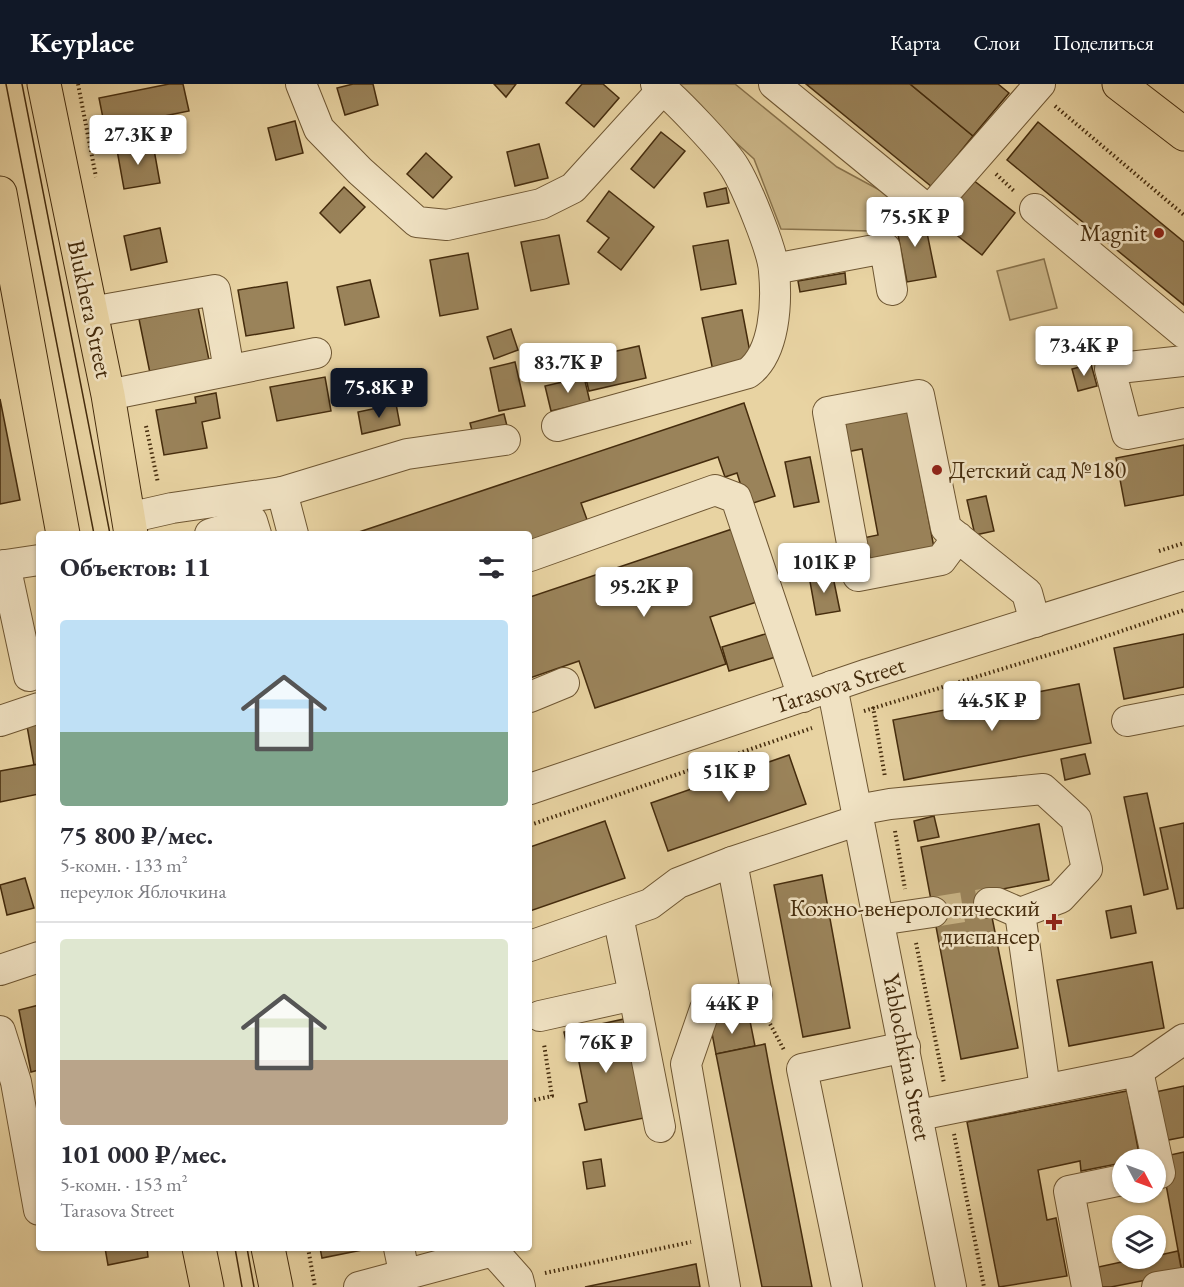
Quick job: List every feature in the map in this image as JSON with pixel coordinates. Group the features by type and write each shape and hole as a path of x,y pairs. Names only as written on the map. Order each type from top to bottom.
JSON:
{"main road":[{"name":"Blukhera Street","path":"44,84 108,395 130,526"},
{"path":"1119,84 1184,134"},
{"path":"0,193 62,531"},
{"path":"200,1251 207,1287"},
{"path":"269,1251 276,1287"}],"street":[{"path":"301,84 319,129 360,171 417,222 447,225 541,204 573,188 660,87 734,166 754,210 774,269 770,339 759,365 748,373 557,426"},
{"path":"774,84 929,211 1038,87"},
{"path":"1026,201 1184,333"},
{"path":"774,269 885,248 892,290"},
{"path":"91,312 215,290 229,370"},
{"path":"108,395 316,353"},
{"path":"1184,361 1110,369 1127,434 1184,423"},
{"path":"958,537 941,560 858,576 828,412 919,395 946,528 958,537 1028,594 1035,622"},
{"path":"130,526 172,508 282,492 407,454 505,440"},
{"path":"532,555 716,490 736,498 803,697"},
{"path":"282,492 292,531"},
{"path":"220,531 252,521 255,531"},
{"path":"31,665 3,566 36,560"},
{"name":"Tarasova Street","path":"532,788 868,674 1184,575"},
{"path":"532,696 564,683"},
{"name":"Yablochkina Street","path":"832,686 919,1115 951,1287"},
{"path":"0,721 36,709"},
{"path":"1127,721 1184,710"},
{"path":"532,945 650,904 678,883 890,804 1042,789 1076,819 1087,869 1060,898 1020,914 997,903 989,903"},
{"path":"725,1287 686,1064 705,1009 757,995 732,862"},
{"path":"879,920 922,914"},
{"path":"1020,914 1045,1089"},
{"path":"618,916 660,1127"},
{"path":"0,970 36,958"},
{"path":"540,1016 634,995"},
{"path":"0,1031 16,1082 36,1193"},
{"path":"919,1115 1138,1071 1184,1039"},
{"path":"847,1287 802,1069 905,1047"},
{"path":"1138,1071 1155,1149"},
{"path":"1087,1287 1069,1191 1112,1182"},
{"path":"359,1287 402,1262 493,1251 519,1283"}],"path":[{"path":"1038,87 1184,215"},
{"path":"978,156 1026,201"},
{"path":"868,674 890,804 922,914 950,1109 984,1287"},
{"path":"757,995 779,1045 802,1069"},
{"path":"532,1101 552,1096 540,1016"},
{"path":"519,1283 717,1236"},
{"path":"309,1251 315,1287"}],"shaded area":[{"path":"671,84 735,84 837,167 898,200 871,231 781,229 754,159"},
{"path":"1044,259 1057,308 1010,320 997,271"}],"building":[{"path":"169,84 183,84 189,111 105,128 99,98"},
{"path":"353,84 373,84 378,105 345,115 337,88"},
{"path":"494,84 516,84 506,97"},
{"path":"582,84 603,84 619,98 594,127 566,103"},
{"path":"806,84 910,84 973,136 932,187"},
{"path":"910,84 998,84 1009,93 973,136"},
{"path":"295,121 303,153 276,160 268,128"},
{"path":"1038,122 1184,242 1184,305 1007,160"},
{"path":"661,132 685,151 654,188 631,169"},
{"path":"153,144 160,183 124,189 117,150"},
{"path":"539,144 548,178 515,186 507,152"},
{"path":"426,153 452,177 433,198 407,174"},
{"path":"968,176 1015,213 982,255 935,218"},
{"path":"344,187 365,207 340,233 320,213"},
{"path":"726,188 729,203 707,207 704,193"},
{"path":"609,191 654,227 621,270 598,252 609,238 587,221"},
{"path":"923,213 936,277 907,282 895,219"},
{"path":"160,228 167,262 131,270 124,236"},
{"path":"559,235 569,284 531,291 521,242"},
{"path":"728,240 736,284 701,290 693,246"},
{"path":"468,253 478,309 440,316 430,260"},
{"path":"845,273 846,284 800,292 798,281"},
{"path":"370,280 379,317 345,325 337,287"},
{"path":"287,282 294,328 246,336 238,290"},
{"path":"198,307 209,360 150,373 139,319"},
{"path":"742,310 752,363 713,371 702,318"},
{"path":"511,329 518,350 494,359 487,337"},
{"path":"639,346 646,378 589,391 581,359"},
{"path":"515,362 525,406 499,411 490,368"},
{"path":"1091,364 1097,386 1078,391 1072,369"},
{"path":"325,377 331,411 277,421 270,387"},
{"path":"584,377 590,402 551,411 545,386"},
{"path":"216,393 220,418 202,422 207,448 164,455 156,410 196,403 195,397"},
{"path":"0,399 20,500 0,504"},
{"path":"744,403 775,496 747,505 737,473 725,477 718,457 581,503 590,528 532,547 532,531 362,531"},
{"path":"396,404 400,425 362,434 358,412"},
{"path":"908,411 935,553 863,567 858,539 878,535 862,449 841,453 836,425"},
{"path":"504,414 509,434 475,442 470,423"},
{"path":"1184,445 1184,495 1125,506 1116,458"},
{"path":"810,457 819,502 794,507 785,462"},
{"path":"986,496 994,531 975,535 967,500"},
{"path":"738,527 763,600 710,617 726,664 595,708 579,661 532,677 532,596"},
{"path":"832,572 840,611 816,615 809,576"},
{"path":"772,632 779,656 729,671 722,647"},
{"path":"1184,634 1184,687 1124,699 1114,648"},
{"path":"1079,684 1091,743 904,780 893,720"},
{"path":"36,724 36,765 34,765 27,726"},
{"path":"1085,754 1090,774 1065,780 1061,759"},
{"path":"789,755 806,804 668,851 651,803"},
{"path":"36,765 36,795 0,802 0,771"},
{"path":"1147,793 1168,889 1144,895 1124,797"},
{"path":"934,816 939,837 918,841 914,821"},
{"path":"605,821 625,878 532,910 532,846"},
{"path":"1184,823 1184,908 1177,909 1160,828"},
{"path":"1039,824 1049,880 987,892 1018,1048 961,1059 921,847"},
{"path":"822,875 850,1028 803,1037 774,885"},
{"path":"25,878 34,908 7,915 0,885"},
{"path":"1131,906 1136,933 1111,938 1106,911"},
{"path":"1152,962 1164,1028 1069,1046 1057,980"},
{"path":"36,1006 36,1071 31,1072 19,1010"},
{"path":"749,1016 755,1046 716,1054 710,1023"},
{"path":"624,1019 644,1118 585,1130 579,1104 587,1102 578,1057 570,1059 564,1032"},
{"path":"765,1044 812,1287 762,1287 716,1054"},
{"path":"1184,1086 1184,1137 1163,1141 1155,1092"},
{"path":"1127,1091 1138,1149 1112,1149 1112,1165 1081,1171 1080,1161 1038,1170 1047,1220 1056,1218 1067,1276 999,1287 967,1122"},
{"path":"1184,1152 1184,1283 1166,1184 1166,1156"},
{"path":"601,1159 605,1186 587,1189 583,1162"},
{"path":"106,1251 147,1251 148,1257 108,1265"},
{"path":"321,1251 357,1251 322,1258"},
{"path":"1178,1251 1182,1273 1111,1287 1092,1287 1089,1269 1112,1264 1112,1269 1166,1269 1166,1254"},
{"path":"696,1264 700,1287 585,1287"}],"tunnel":[{"path":"933,912 989,903"}],"tram line":[{"path":"6,84 93,531"},
{"path":"22,84 109,531"},
{"path":"236,1251 242,1287"},
{"path":"248,1251 254,1287"}],"place":[{"name":"Magnit","path":"1159,233"},
{"name":"Детский сад №180","path":"937,470"},
{"name":"Кожно-венерологический диспансер","path":"1054,922"}]}
